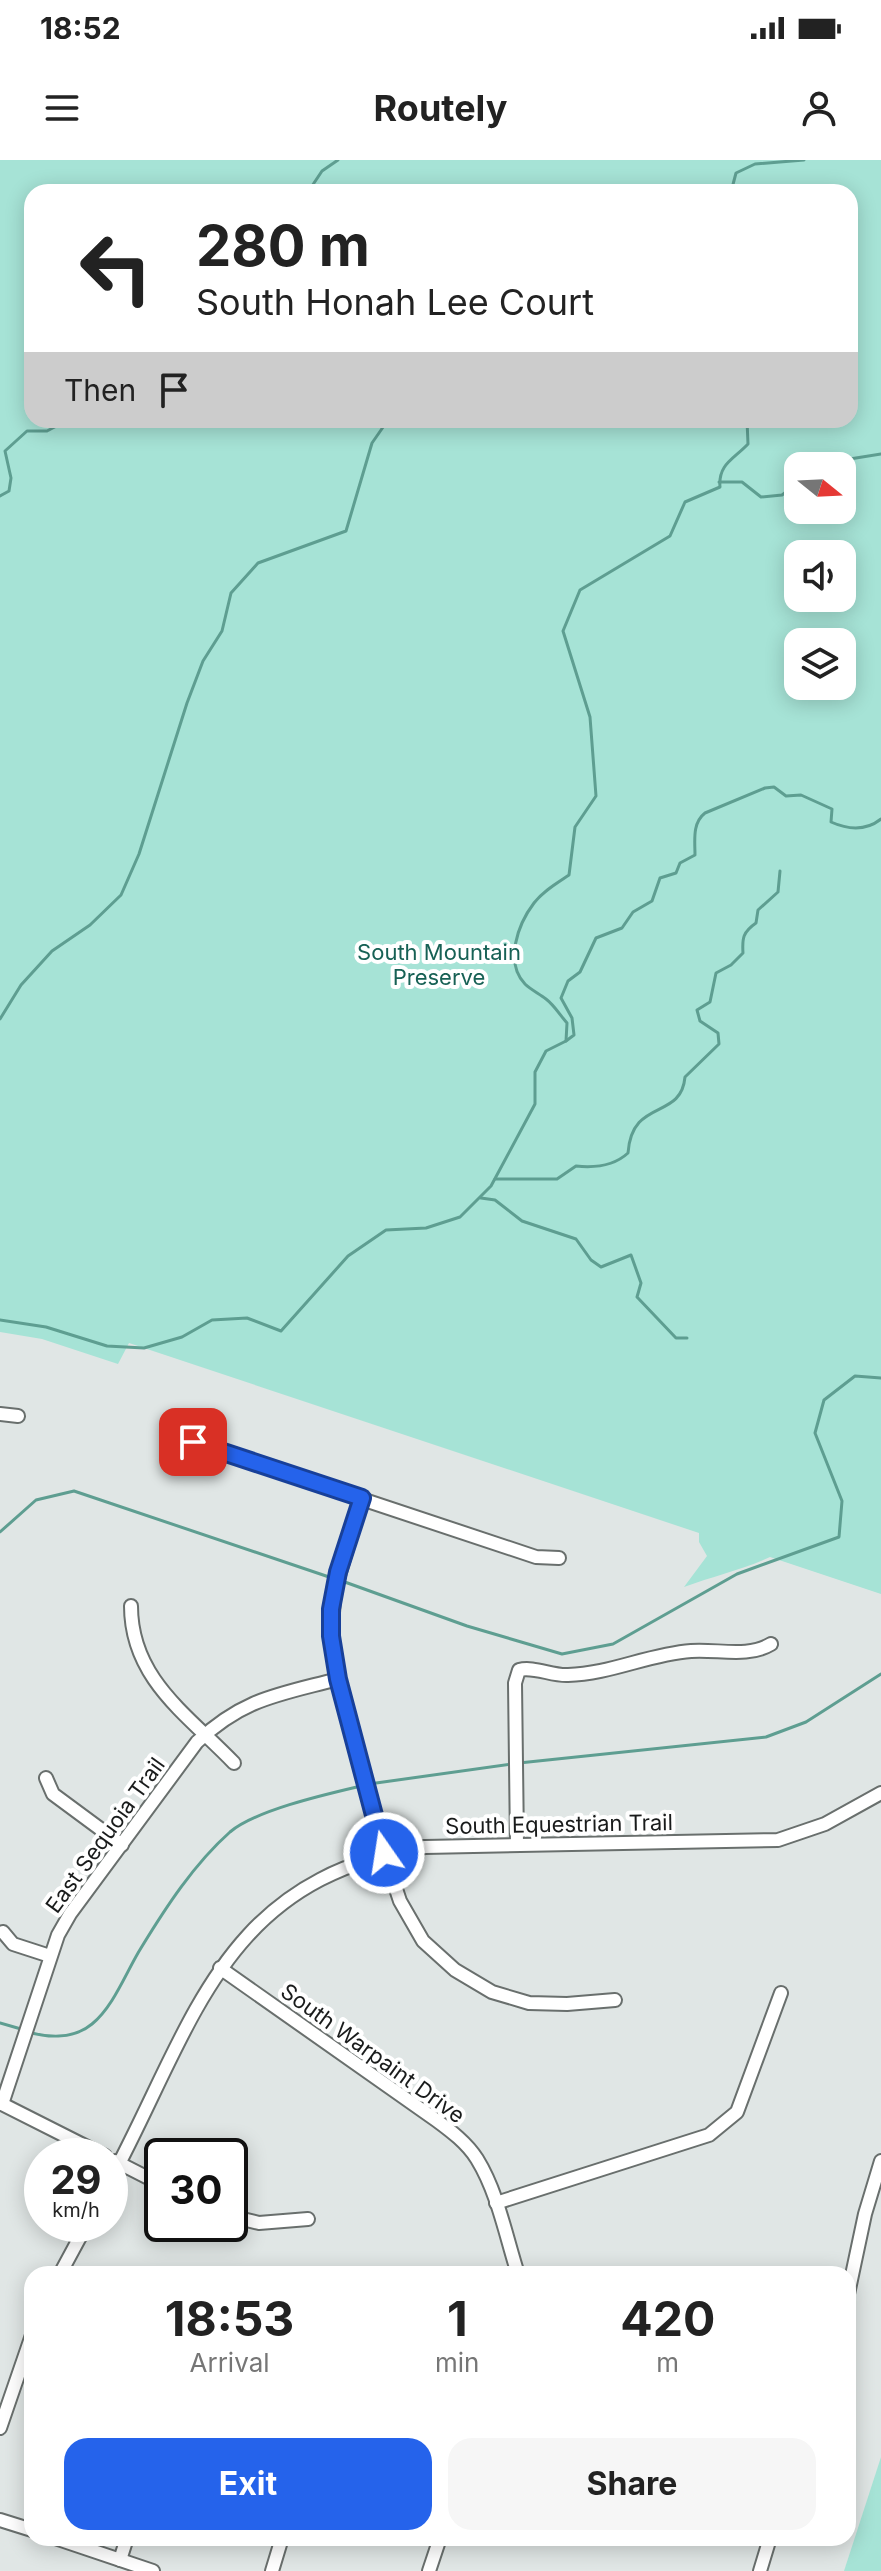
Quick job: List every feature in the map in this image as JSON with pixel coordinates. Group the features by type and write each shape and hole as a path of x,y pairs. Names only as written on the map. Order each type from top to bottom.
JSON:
{"street":[{"path":"0,1414 18,1416"},
{"path":"172,1436 536,1557 559,1558"},
{"path":"362,1498 338,1572 331,1636 338,1679 384,1853 400,1901 423,1941 455,1970 492,1992 529,2003 615,2000"},
{"path":"131,1606 134,1641 143,1663 161,1690 234,1763"},
{"path":"517,1844 515,1683 522,1669 565,1675 585,1674 673,1653 752,1652 771,1644"},
{"name":"East Sequoia Trail","path":"1,2103 50,1956 70,1914 197,1742 216,1725 257,1700 338,1679"},
{"path":"46,1778 53,1794 122,1845"},
{"name":"South Equestrian Trail","path":"123,2138 207,1987 234,1948 274,1908 339,1869 384,1853 425,1847 778,1840 825,1824 881,1793"},
{"path":"3,1932 13,1944 50,1956"},
{"name":"South Warpaint Drive","path":"220,1968 449,2130 476,2158 496,2203 516,2266"},
{"path":"496,2203 709,2135 737,2112 781,1993"},
{"path":"1,2103 70,2138"},
{"path":"854,2266 881,2161"},
{"path":"248,2220 259,2223 308,2219"},
{"path":"64,2266 77,2242"},
{"path":"0,2428 3,2408 24,2355"},
{"path":"0,2520 24,2528"},
{"path":"79,2546 153,2571"},
{"path":"120,2560 124,2546"},
{"path":"272,2571 280,2546"},
{"path":"429,2571 437,2546"},
{"path":"760,2571 768,2546"}],"green space":[{"name":"South Mountain Preserve","path":"0,160 881,160 881,1594 770,1557 684,1587 707,1556 699,1542 699,1533 129,1343 118,1364 42,1339 0,1332"},
{"path":"881,2457 881,2571 844,2571 852,2546 856,2546 856,2534"}],"waterway":[{"path":"313,184 322,171 338,160"},
{"path":"733,184 736,173 755,164 804,160"},
{"path":"0,496 9,491 11,478 5,451 27,431 53,428"},
{"path":"0,1019 21,985 52,951 90,925 121,895 139,854 203,661 222,631 231,593 258,563 346,531 372,443 382,428"},
{"path":"0,1320 46,1327 107,1346 144,1348 182,1337 212,1320 247,1318 281,1331 348,1256 386,1230 426,1228 460,1217 491,1186 535,1104 535,1072 546,1051 566,1041 567,1023 549,1001 525,984 515,965 514,954 523,921 534,903 569,875 575,827 596,796 590,717 563,631 580,590 670,536 685,502 720,487 724,467 748,444 747,428"},
{"path":"856,458 881,454"},
{"path":"719,482 742,482 761,497 784,494"},
{"path":"566,1041 574,1035 572,1018 561,998 568,981 580,972 596,938 622,928 633,912 652,901 660,878 676,873 680,863 695,855 696,827 705,813 774,787 786,796 801,795 832,809 831,822 838,825 863,827 881,819"},
{"path":"495,1179 557,1179 576,1166 604,1165 628,1153 631,1135 638,1124 675,1100 682,1091 685,1077 719,1044 718,1033 700,1021 697,1010 710,1002 716,973 731,965 743,953 744,936 756,923 758,910 778,892 780,871"},
{"path":"481,1198 495,1200 522,1221 576,1239 591,1260 601,1267 631,1255 641,1283 637,1297 676,1338 687,1338"},
{"path":"342,1581 467,1626 562,1654 613,1644 737,1574 839,1537 842,1501 815,1433 824,1400 855,1376 881,1378"},
{"path":"0,1532 36,1500 74,1491 335,1579"},
{"path":"519,1763 766,1737 806,1722 881,1674"},
{"path":"369,1784 512,1764"},
{"path":"28,2032 69,2035 85,2029 100,2017 171,1902 204,1858 230,1832 274,1810 361,1786"},
{"path":"0,2023 21,2029"}],"route":[{"path":"193,1442 362,1498 338,1572 331,1609 331,1636 338,1679 384,1853"}]}
